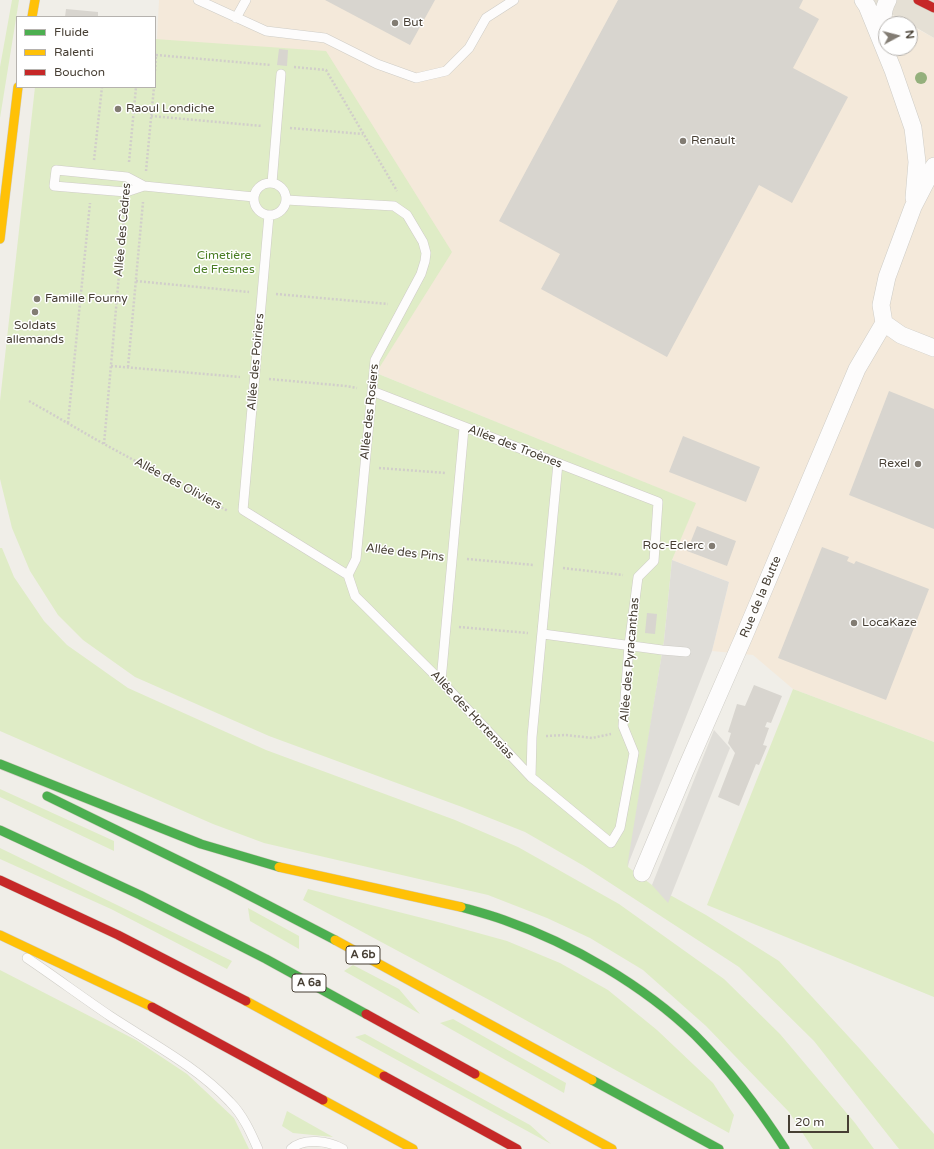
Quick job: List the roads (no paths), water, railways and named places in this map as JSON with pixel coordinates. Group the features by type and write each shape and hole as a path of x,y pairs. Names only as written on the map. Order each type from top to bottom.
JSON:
{"main road":[{"path":"32,16 35,0"},
{"path":"918,0 934,8"},
{"path":"0,239 18,88"},
{"path":"0,764 208,846 275,866 431,900 511,922 586,957 621,978 653,1001 686,1028 714,1054 765,1119 784,1149"},
{"name":"A 6b","path":"36,790 229,885 324,934 719,1149"},
{"name":"A 6a","path":"0,830 140,894 266,959 612,1149"},
{"path":"0,880 118,935 241,998 517,1149"},
{"path":"0,934 162,1012 413,1149"},
{"path":"325,1101 395,1149"}],"street":[{"path":"863,0 867,6 893,70 913,128 917,162 913,206"},
{"path":"883,16 884,7 888,0"},
{"path":"890,56 893,70"},
{"path":"934,166 913,206 887,277 881,305 884,323 901,335 934,348"},
{"name":"Rue de la Butte","path":"642,873 857,369 884,323"}],"lane":[{"path":"198,0 266,31 325,38 377,64 416,78 446,71 469,48 486,18 514,0"},
{"path":"236,18 246,0"},
{"path":"272,183 281,74"},
{"path":"144,186 126,192 54,186 56,170 93,172 127,177 144,186 254,197"},
{"path":"272,183 280,186 284,190 286,200 282,209 278,213 269,215 260,211 256,207 254,197 259,187 264,184 272,183"},
{"name":"Allée des Rosiers","path":"286,200 394,206 406,215 423,242 426,253 421,274 375,360 356,559 348,575"},
{"name":"Allée des Poiriers","path":"269,215 242,510 348,575"},
{"name":"Allée des Troènes","path":"372,391 464,428 658,502 654,561 638,577"},
{"path":"441,681 464,428"},
{"path":"531,777 532,737 543,634 558,463"},
{"name":"Allée des Hortensias","path":"348,575 355,596 441,681 531,777 611,843"},
{"name":"Allée des Pyracanthas","path":"611,843 620,828 634,753 623,726 629,645 638,577"},
{"path":"543,634 686,652"},
{"path":"0,939 110,1016 168,1052 209,1082 235,1108 250,1132 258,1149"},
{"path":"291,1149 307,1142 323,1142 343,1149"}],"place":[{"name":"But","path":"395,23"},
{"name":"Raoul Londiche","path":"118,109"},
{"name":"Renault","path":"683,141"},
{"name":"Famille Fourny","path":"37,299"},
{"name":"Soldats allemands","path":"35,312"},
{"name":"Rexel","path":"918,464"},
{"name":"Roc-Eclerc","path":"712,546"},
{"name":"LocaKaze","path":"854,623"}],"park label":[{"name":"Cimetière de Fresnes","path":"224,263"}]}
